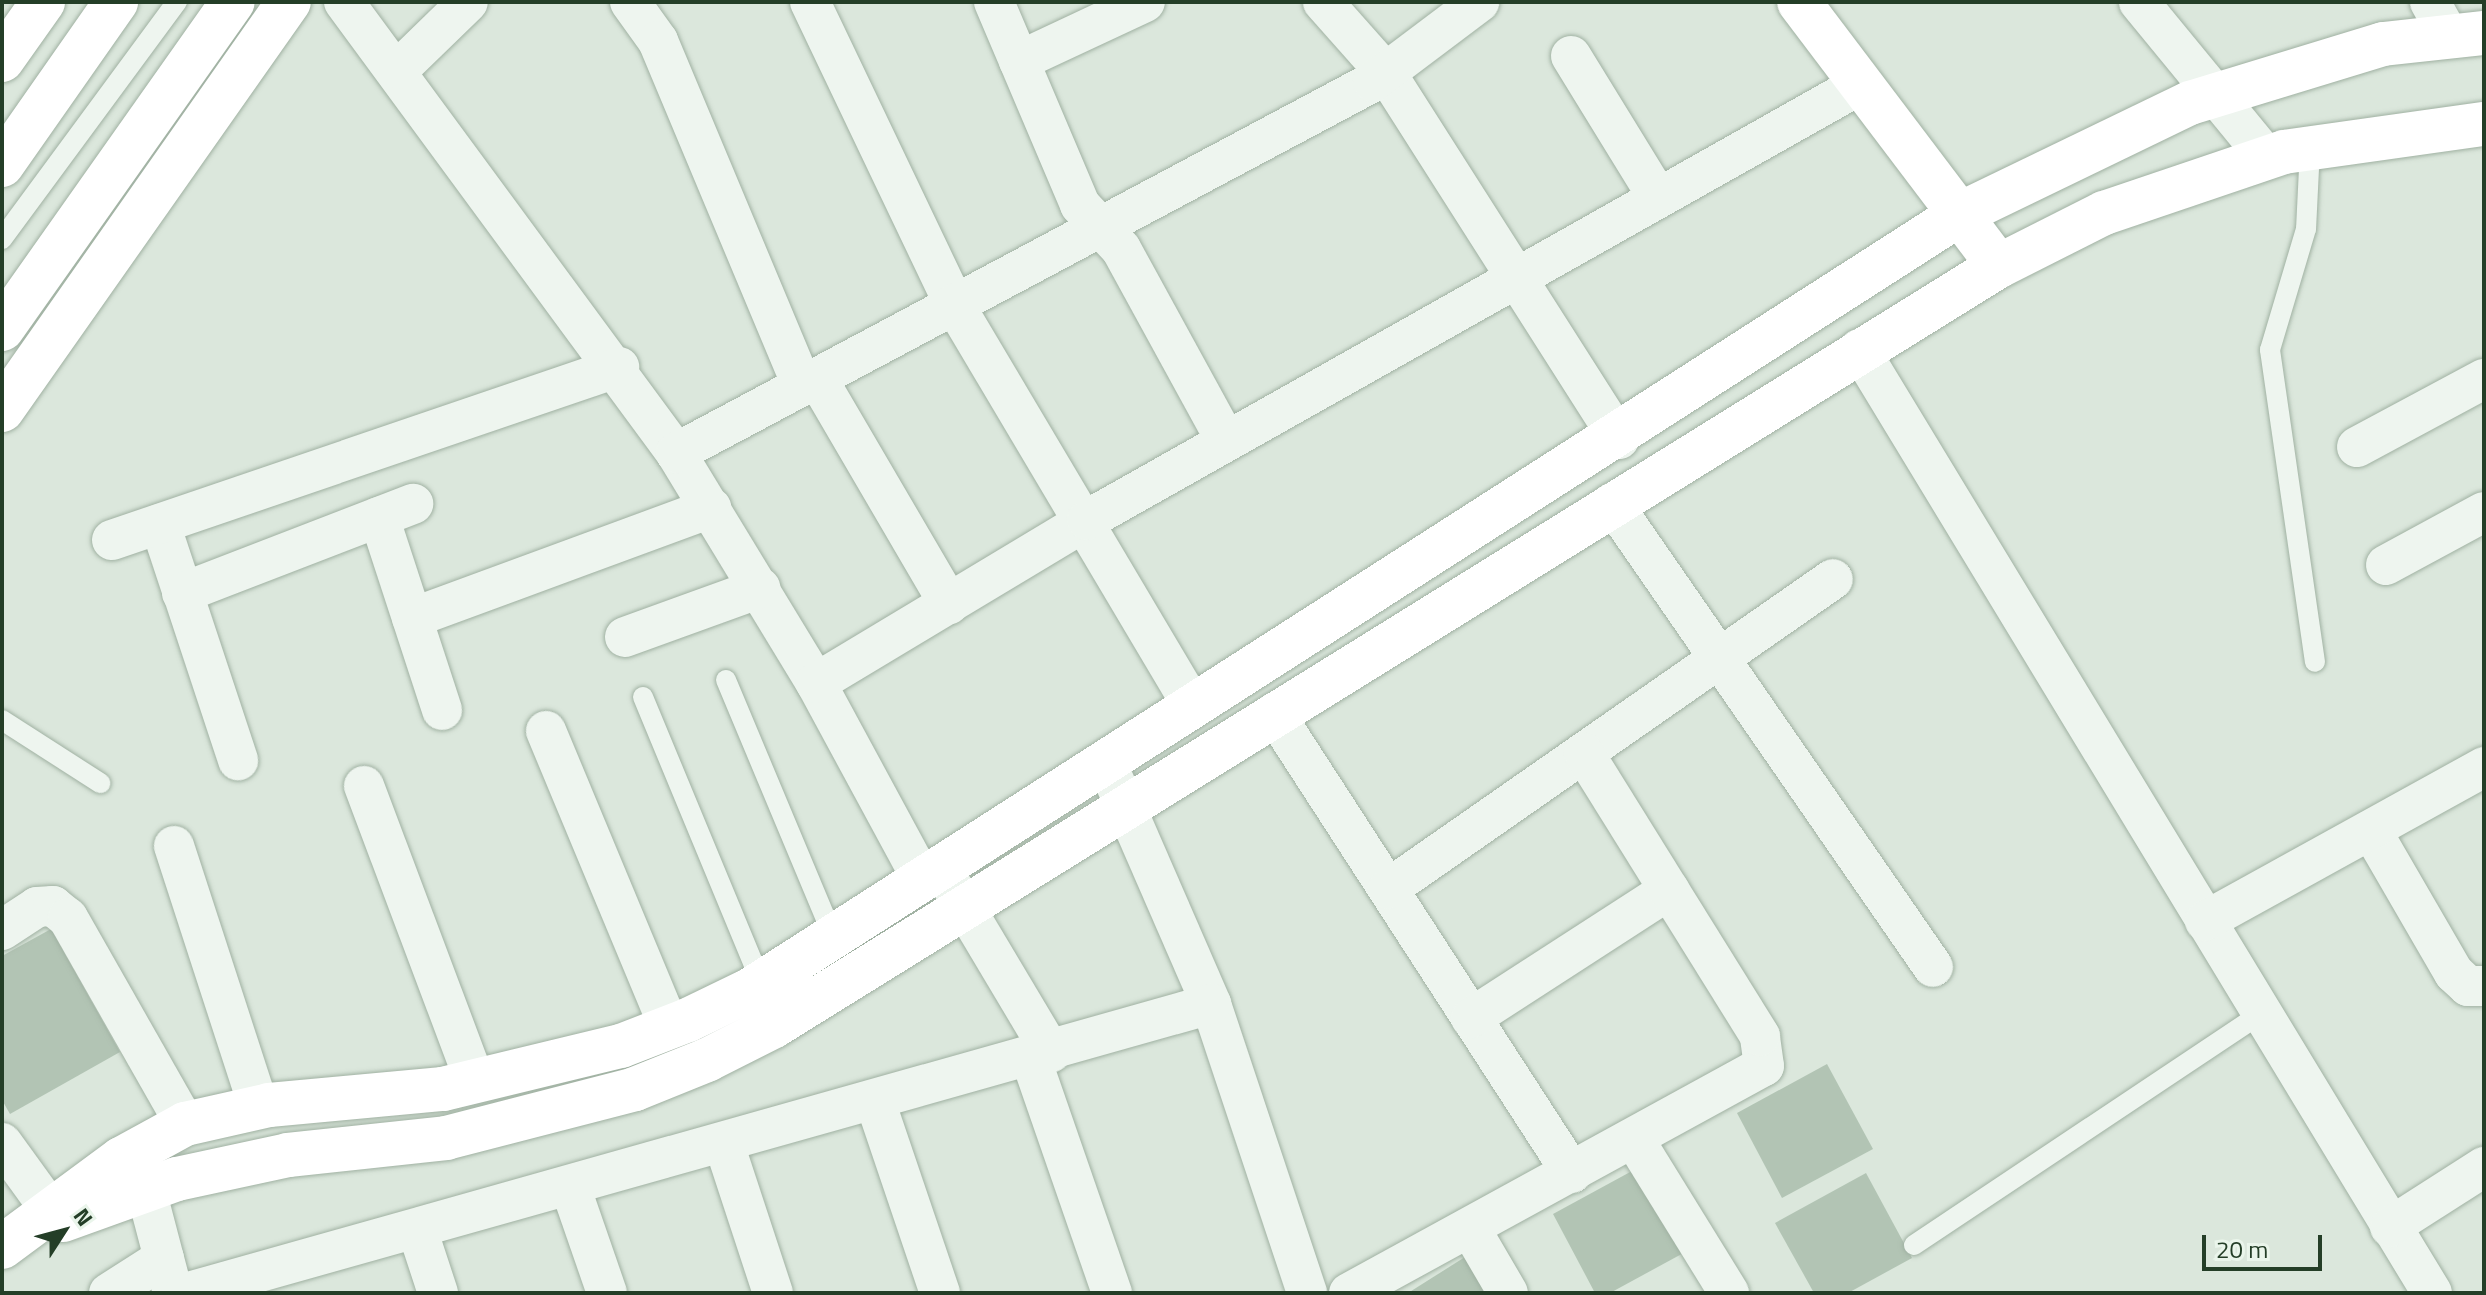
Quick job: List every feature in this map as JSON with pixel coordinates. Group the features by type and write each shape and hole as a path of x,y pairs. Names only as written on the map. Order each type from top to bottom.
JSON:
{"street":[{"path":"2,60 43,2"},
{"path":"2,165 116,2"},
{"path":"3,328 233,2"},
{"path":"2,410 289,2"},
{"path":"344,2 399,69 619,367 711,508 930,871 964,907 1041,1056 1112,1293"},
{"path":"399,69 468,2"},
{"path":"630,2 658,41 809,382 949,604"},
{"path":"810,2 954,304 1087,520 1193,706"},
{"path":"994,2 1080,205 1102,227 1226,441"},
{"path":"1019,61 1145,2"},
{"path":"1323,2 1386,73 1619,439"},
{"path":"676,453 1386,73 1479,2"},
{"path":"1799,2 1999,266"},
{"path":"2139,2 2267,158"},
{"path":"26,1231 121,1159 185,1124 259,1107 475,1082 669,1027 761,982 930,871 1619,439 1960,214 2216,95 2454,23"},
{"path":"1571,56 1657,196"},
{"path":"816,683 1087,520 1514,276 1861,84"},
{"path":"26,1231 146,1190 288,1155 446,1138 635,1089 774,1026 1859,349 1999,266 2104,213 2267,158 2310,148 2484,124"},
{"path":"1859,349 2432,1293"},
{"path":"112,540 619,367"},
{"path":"2357,447 2484,379"},
{"path":"1707,380 1737,425"},
{"path":"1612,503 1933,967"},
{"path":"412,618 711,508"},
{"path":"182,593 396,510 412,618 442,710"},
{"path":"2386,565 2480,523"},
{"path":"160,524 238,760"},
{"path":"1388,889 1833,579"},
{"path":"625,637 760,588"},
{"path":"1274,713 1572,1173"},
{"path":"546,731 669,1027"},
{"path":"1349,1293 1754,1074 1767,1053 1584,753"},
{"path":"1106,762 1129,804 1211,1004 1307,1293"},
{"path":"2205,921 2484,767"},
{"path":"364,786 475,1082"},
{"path":"2371,830 2454,973 2468,986 2484,986"},
{"path":"174,846 259,1107"},
{"path":"1471,1018 1669,890"},
{"path":"2,930 37,907 53,906 68,918 185,1124"},
{"path":"185,1293 264,1282 417,1229 1041,1056 1211,1004"},
{"path":"875,1101 940,1293"},
{"path":"1634,1139 1729,1293"},
{"path":"2,1143 26,1231"},
{"path":"724,1144 773,1293"},
{"path":"2390,1227 2484,1167"},
{"path":"570,1186 607,1293"},
{"path":"109,1293 169,1276 146,1190"},
{"path":"1470,1228 1508,1293"},
{"path":"417,1229 438,1293"}],"lane":[{"path":"2,239 177,2"},
{"path":"2310,148 2306,229 2270,350 2315,662"},
{"path":"726,680 833,936"},
{"path":"643,697 761,982"},
{"path":"2,720 100,783"},
{"path":"1914,1245 2261,1014"}],"building":[{"path":"51,929 120,1052 10,1114 2,1100 2,956"},
{"path":"1827,1064 1873,1149 1782,1198 1737,1113"},
{"path":"1643,1165 1689,1250 1610,1293 1595,1293 1553,1214"},
{"path":"1866,1173 1912,1258 1848,1293 1814,1293 1775,1223"},
{"path":"1465,1257 1488,1293 1408,1293"}]}
